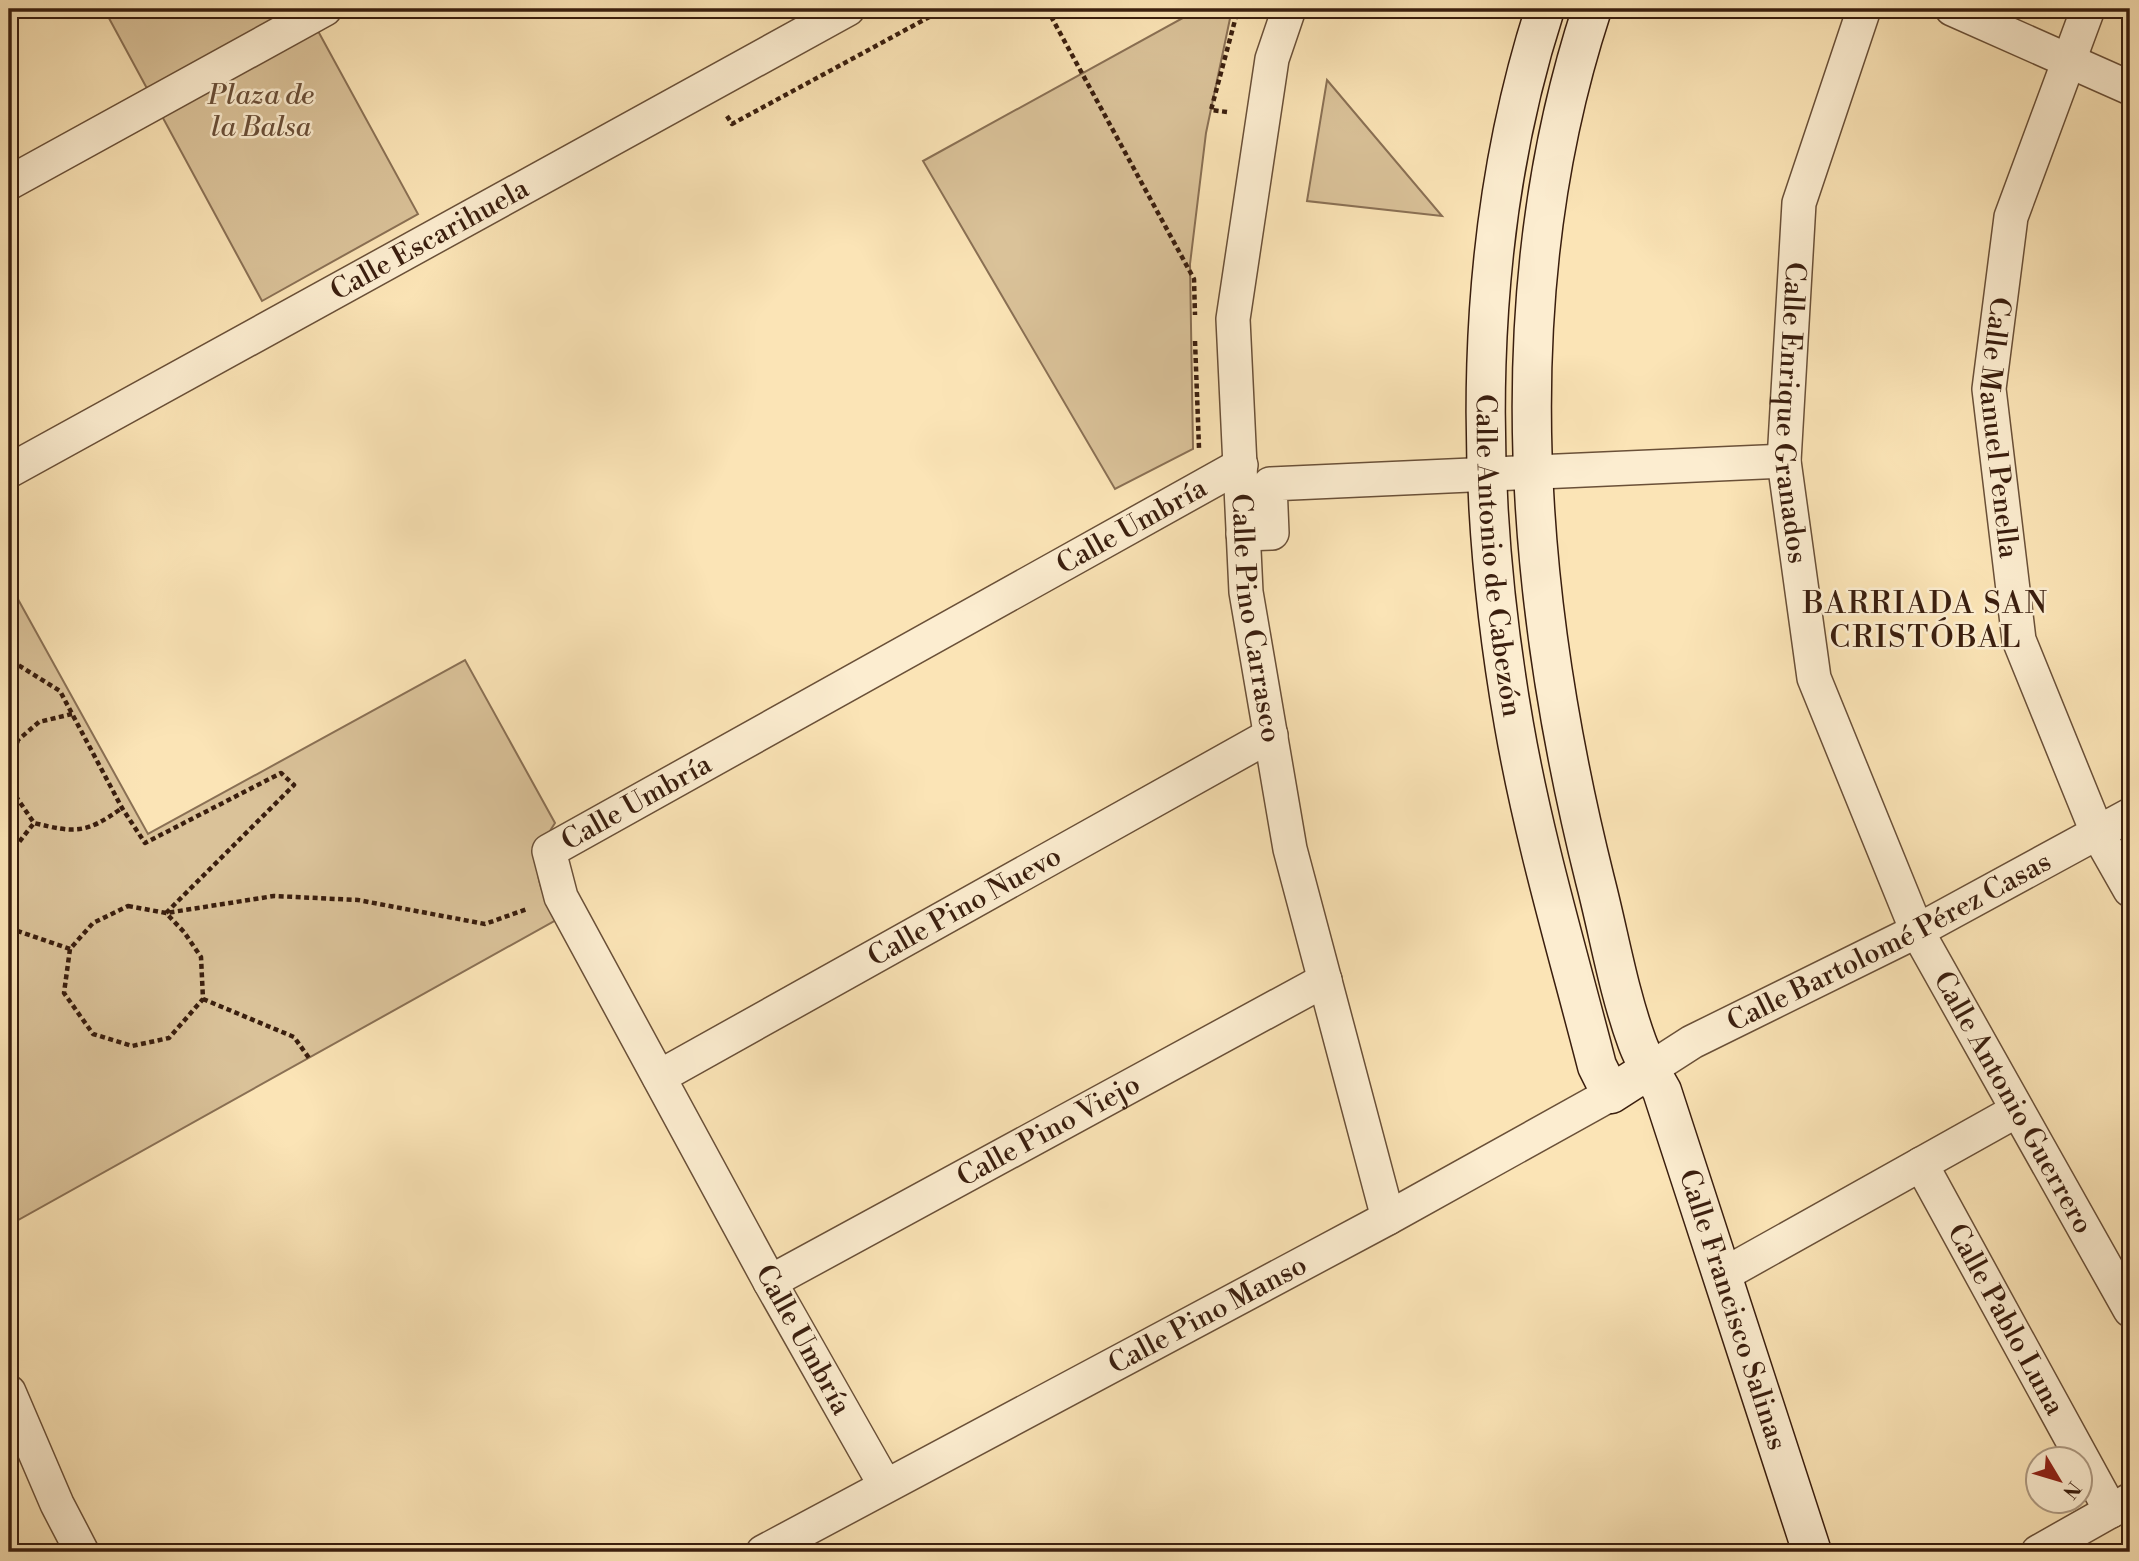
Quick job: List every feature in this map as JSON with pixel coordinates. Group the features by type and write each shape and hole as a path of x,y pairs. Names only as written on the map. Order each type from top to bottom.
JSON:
{"street":[{"path":"9,183 325,9"},
{"name":"Calle Escarihuela","path":"9,471 848,9"},
{"name":"Calle Pino Carrasco","path":"1289,9 1272,59 1233,319 1246,592 1290,849 1388,1218"},
{"name":"Calle Antonio de Cabezón","path":"1545,9 1519,107 1493,267 1487,348 1488,474 1500,634 1514,726 1542,854 1597,1066 1611,1094"},
{"name":"Calle Antonio de Cabezón","path":"1591,9 1561,119 1536,272 1530,413 1533,472 1546,632 1564,745 1629,1013 1637,1043 1650,1069"},
{"name":"Calle Enrique Granados","path":"1864,9 1799,203 1784,461 1814,677 1917,931"},
{"path":"1952,9 2130,88"},
{"name":"Calle Manuel Penella","path":"2088,9 2011,217 1989,389 2019,640 2097,832 2130,890"},
{"path":"1243,534 1272,533 1270,484 1784,461"},
{"name":"Calle Umbría","path":"885,1485 770,1282 561,897 549,851 1241,465"},
{"name":"Calle Pino Nuevo","path":"659,1077 1271,735"},
{"name":"Calle Bartolomé Pérez Casas","path":"1650,1069 1692,1042 1917,931 2130,815"},
{"name":"Calle Antonio Guerrero","path":"1917,931 2130,1310"},
{"name":"Calle Pino Viejo","path":"770,1282 1325,980"},
{"name":"Calle Pino Manso","path":"763,1552 1388,1218 1611,1094 1650,1069"},
{"name":"Calle Francisco Salinas","path":"1650,1069 1662,1091 1812,1552"},
{"path":"1721,1276 2016,1111"},
{"name":"Calle Pablo Luna","path":"1920,1164 2121,1506"},
{"path":"9,1392 57,1504 82,1552"},
{"path":"2038,1552 2121,1506"}],"path":[{"path":"1047,9 1194,279 1195,319"},
{"path":"1238,9 1211,110 1263,117"},
{"path":"1195,332 1195,425 1200,454"},
{"path":"9,652 15,663 60,691 122,808 145,844 281,773 294,785 166,913"},
{"path":"72,714 39,722 18,740 10,762 15,795 34,823 71,832 101,823 122,808"},
{"path":"9,855 34,823"},
{"path":"166,913 184,932 201,957 203,999 169,1038 132,1046 93,1034 64,993 70,949 93,923 128,906 166,913 274,896 358,900 485,924 561,897"},
{"path":"9,928 70,949"},
{"path":"203,999 294,1037 309,1058"}],"green space":[{"name":"Plaza de la Balsa","path":"104,9 306,9 418,214 262,301"},
{"path":"1199,9 1232,9 1206,133 1190,264 1193,449 1115,489 923,161"},
{"path":"1327,80 1442,216 1307,201"},
{"path":"9,583 148,834 465,660 555,823 541,849 538,872 543,894 556,920 11,1224"}],"district":[{"name":"BARRIADA SAN CRISTÓBAL","path":"1926,621"}]}
